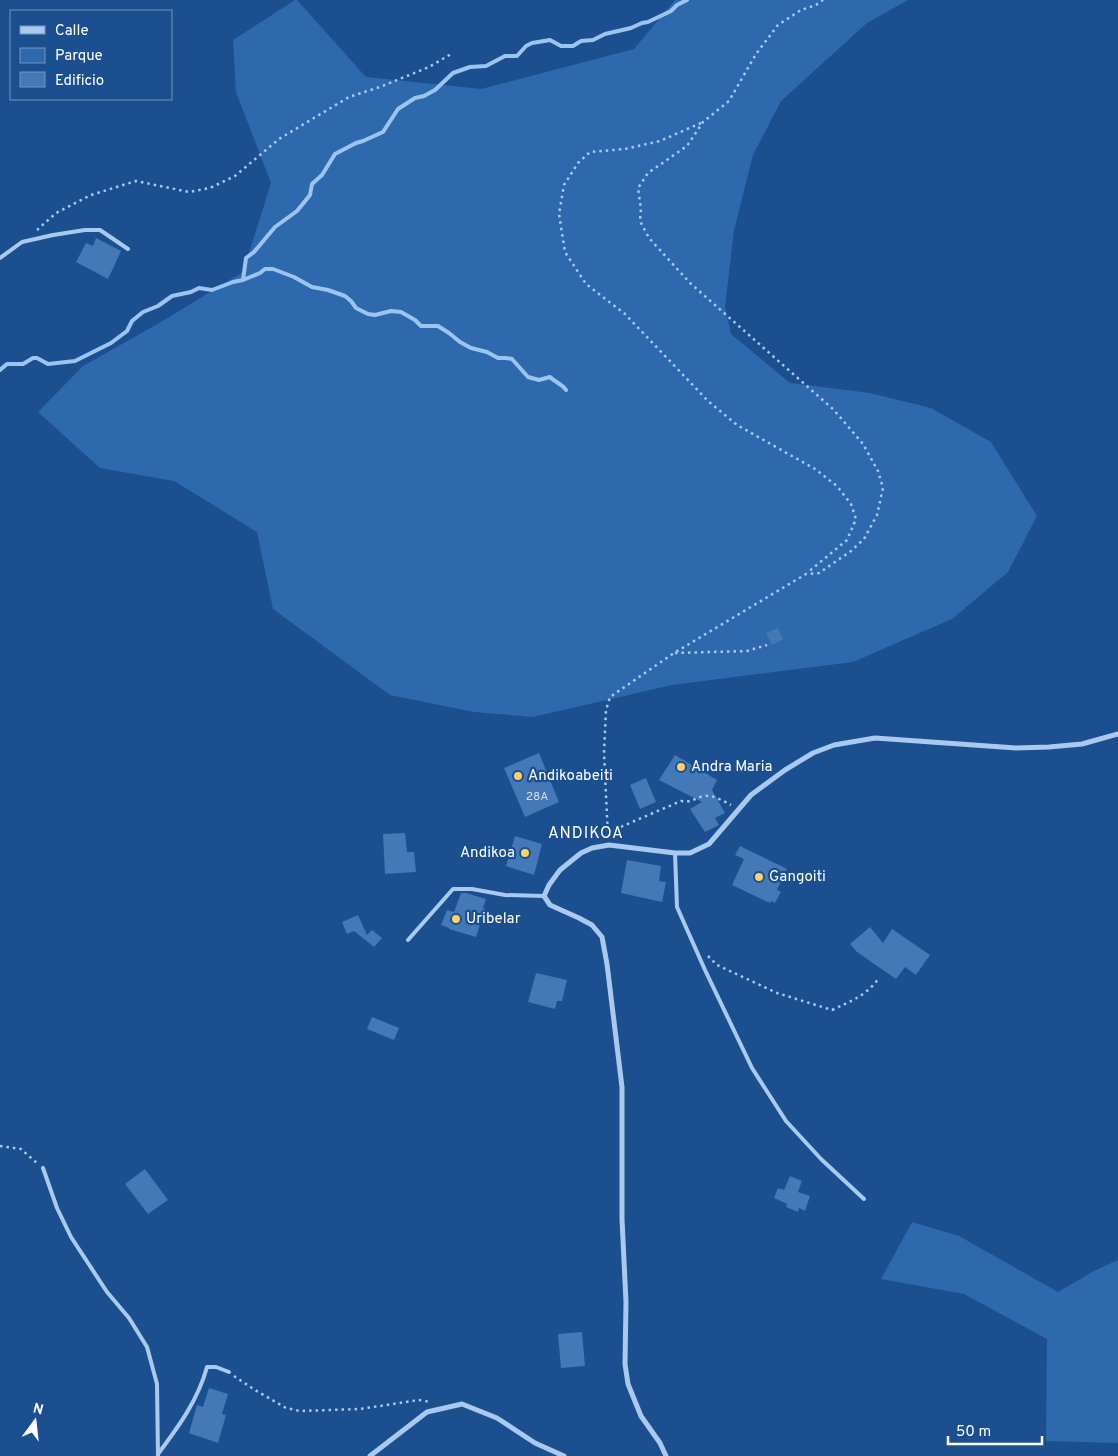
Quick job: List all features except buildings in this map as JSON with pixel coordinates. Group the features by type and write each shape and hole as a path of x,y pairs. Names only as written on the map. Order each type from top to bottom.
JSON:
{"street":[{"path":"666,1456 660,1443 641,1416 628,1384 625,1364 626,1302 622,1220 622,1087 602,937 592,925 550,905 544,896 549,886 560,870 581,853 592,848 608,845 690,853 709,844 751,794 813,753 834,745 875,738 1016,748 1049,747 1082,744 1118,734"},
{"path":"370,1456 427,1412 462,1404 497,1418 535,1443 564,1456"}],"lane":[{"path":"0,258 22,242 85,230 100,230 128,249"},
{"path":"675,853 677,907 752,1068 786,1121 864,1199"},
{"path":"408,940 453,889 544,896"},
{"path":"43,1168 57,1208 72,1237 107,1292 129,1318 147,1347 157,1384 158,1455"},
{"path":"158,1455 181,1423 195,1399 207,1367 216,1366 229,1372"}],"path":[{"path":"608,845 604,753 606,710 610,697 674,653 806,574 847,540 856,519 851,504 837,486 814,469 737,425 708,401 625,314 586,284 565,252 559,214 564,185 578,163 590,152 625,149 660,141 703,122 730,101 756,54 778,25 801,10 816,5 823,0"},
{"path":"36,230 56,213 91,195 136,181 189,192 210,188 235,176 279,139 349,97 380,87 429,67 451,54"},
{"path":"703,122 687,146 648,173 638,188 641,209 640,221 649,238 690,283 834,410 863,444 878,471 882,488 877,515 864,539 851,551 819,573 806,574"},
{"path":"674,653 747,651 767,645"},
{"path":"608,833 680,801 692,802 702,796 718,798 738,809"},
{"path":"703,950 717,964 777,993 832,1010 861,997 879,978"},
{"path":"0,1146 21,1149 43,1168"},
{"path":"229,1372 286,1408 300,1411 360,1409 419,1400 438,1403"}],"green space":[{"path":"295,0 366,77 481,89 634,49 675,0 908,0 867,23 781,101 753,155 734,230 725,307 731,334 790,383 870,393 931,408 991,442 1037,516 1008,572 952,619 853,662 672,685 533,717 474,712 390,695 273,609 257,532 174,481 100,468 38,412 83,366 161,322 243,272 271,183 236,92 233,40"},
{"path":"912,1222 959,1236 1058,1292 1094,1271 1118,1260 1118,1443 1046,1441 1047,1339 964,1294 881,1279"}],"waterway":[{"path":"0,370 7,364 23,364 33,358 48,364 75,361 111,343 127,331 132,321 143,312 158,306 172,296 191,292 199,288 212,290 243,280 246,258 254,252 275,227 297,211 310,195 312,184 322,175 335,154 383,132 398,109 415,98 435,90 453,73 470,67 486,66 505,56 517,56 526,46 532,43 550,40 561,46 573,46 581,41 593,40 605,34 648,22 671,11 677,5 687,0"},
{"path":"243,280 265,269 273,269 294,277 312,287 345,296 356,308 368,314 375,315 391,311 401,312 421,326 438,326 471,348 487,352 498,358 512,359 528,377 539,380 550,377 566,390"}],"place":[{"name":"Andra Maria","path":"681,767"},
{"name":"Andikoabeiti","path":"518,776"},
{"name":"Andikoa","path":"525,853"},
{"name":"Gangoiti","path":"759,877"},
{"name":"Uribelar","path":"456,919"}],"district":[{"name":"ANDIKOA","path":"586,834"}]}
